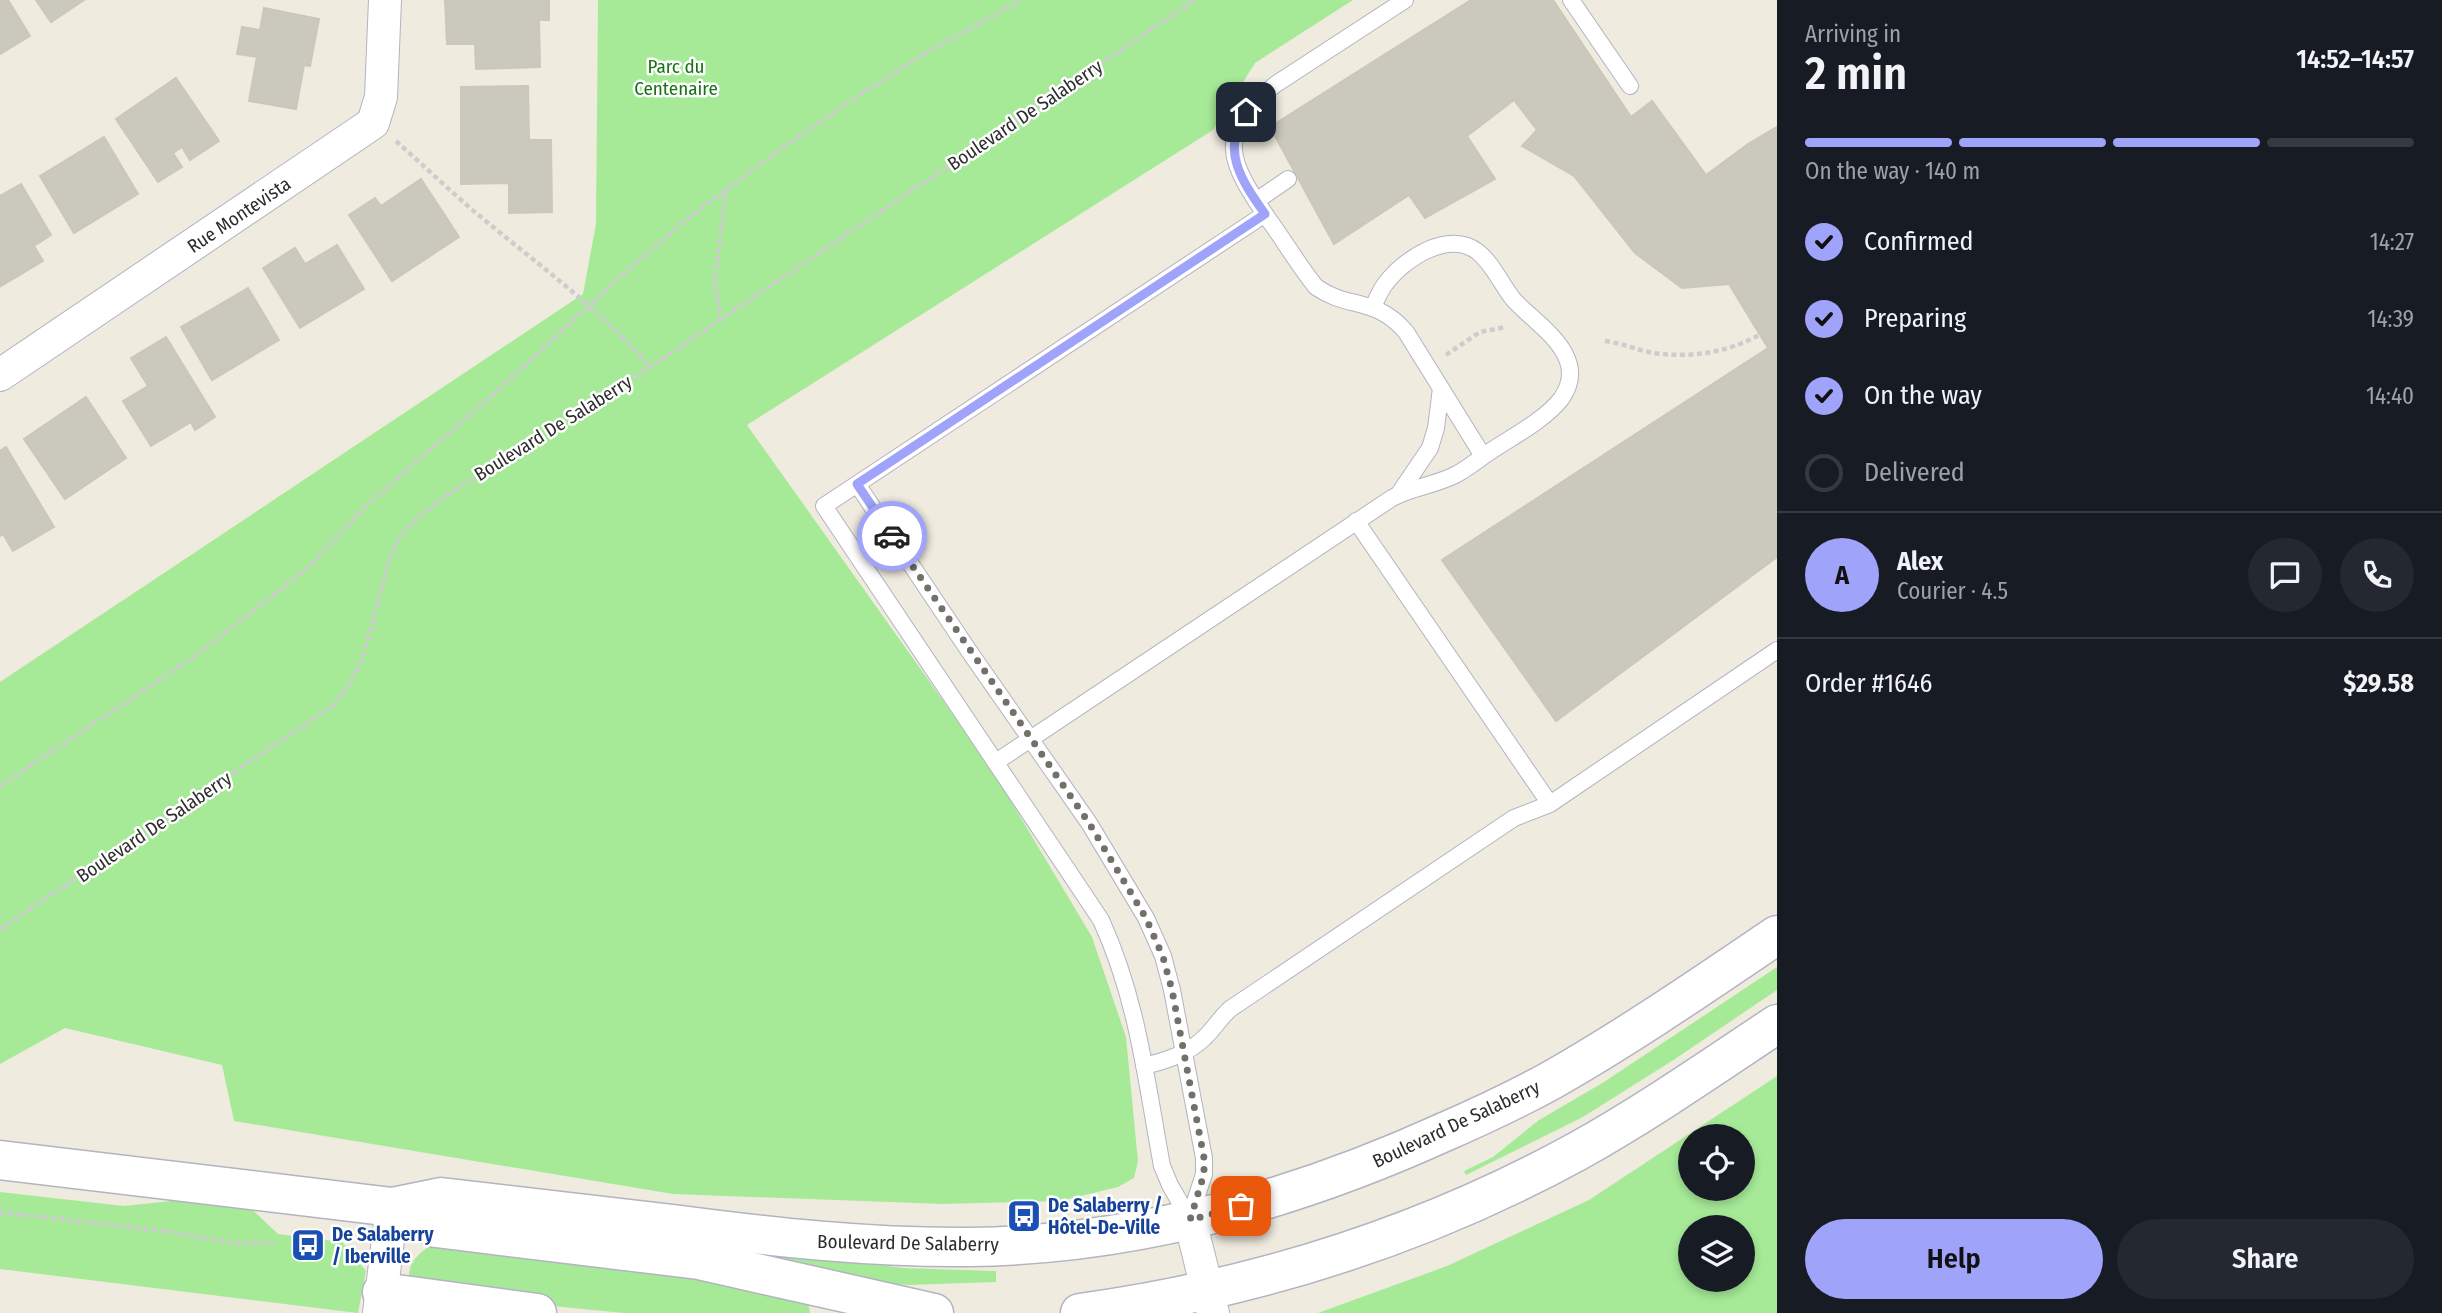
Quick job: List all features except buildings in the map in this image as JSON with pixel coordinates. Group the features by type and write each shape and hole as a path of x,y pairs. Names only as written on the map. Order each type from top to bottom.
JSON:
{"street":[{"name":"Rue Montevista","path":"0,375 373,123 382,97 385,0"},
{"name":"Boulevard De Salaberry","path":"392,1207 441,1196 801,1240 942,1247 975,1247 1128,1233 1284,1195 1397,1153 1500,1107 1623,1037 1777,935"},
{"path":"1080,1313 1148,1304 1210,1302 1422,1223 1502,1189 1609,1133 1777,1024"},
{"name":"Boulevard De Salaberry","path":"0,1160 392,1207 436,1228 699,1260 934,1313"},
{"path":"392,1207 381,1303 537,1313"},
{"path":"1190,1220 1210,1302"}],"lane":[{"path":"1405,0 1276,84 1246,112 1238,124 1234,137 1234,153 1237,167 1261,208 1316,286 1327,295 1373,307 1398,323 1483,456"},
{"path":"1571,0 1630,86"},
{"path":"1190,1220 1162,1166 1129,994 1114,948 1101,920 824,506 1261,208 1288,179"},
{"path":"996,762 1356,521 1398,495 1457,475 1554,407 1565,391 1569,368 1556,339 1511,297 1479,253 1464,245 1438,246 1401,268 1384,285 1373,307"},
{"path":"1398,495 1430,448 1436,428 1441,388"},
{"path":"857,484 1114,862 1157,940 1172,990 1204,1158 1204,1174 1190,1220"},
{"path":"1356,521 1550,804"},
{"path":"1144,1066 1185,1052 1204,1039 1230,1009 1514,818 1550,804 1777,650"}],"path":[{"path":"0,786 195,656 308,568 364,508 692,215 861,94 931,50 1021,0"},
{"name":"Boulevard De Salaberry","path":"0,929 334,705 361,664 389,560 397,542 408,528 450,493 650,367 1195,0"},
{"path":"392,139 475,212 590,305 650,367"},
{"path":"720,320 715,278 726,189"},
{"path":"1428,367 1480,332 1511,326"},
{"path":"1605,341 1676,355 1728,350 1759,335"},
{"path":"0,1213 164,1231 239,1244 274,1242"}],"green space":[{"name":"Parc du Centenaire","path":"598,0 1353,0 1255,63 1213,130 747,425 991,768 1092,937 1126,1037 1138,1161 1134,1178 1118,1187 1060,1201 942,1204 673,1194 234,1121 222,1065 65,1028 0,1064 0,682 583,294 596,224"},
{"path":"1777,967 1777,990 1675,1059 1583,1117 1466,1175 1464,1171 1493,1157 1539,1120 1604,1082"},
{"path":"1777,1076 1777,1313 1318,1313 1447,1266 1589,1200 1678,1141 1678,1201 1755,1201 1755,1124 1704,1124"},
{"path":"0,1192 124,1206 236,1194 278,1234 342,1242 366,1271 358,1313 0,1269"},
{"path":"712,1242 903,1268 996,1271 996,1282 908,1285 853,1280"},
{"path":"434,1244 701,1273 808,1301 810,1313 623,1313 523,1303 409,1280 410,1268 416,1258"}],"way so far":[{"path":"892,536 1089,823 1157,940 1172,990 1202,1140 1204,1174 1190,1220 1241,1206"}],"place":[{"name":"De Salaberry / Hôtel-De-Ville","path":"1024,1216"},
{"name":"De Salaberry / Iberville","path":"308,1245"}],"route":[{"path":"892,536 857,484 1265,214 1237,167 1234,153 1234,137 1246,112"}]}
